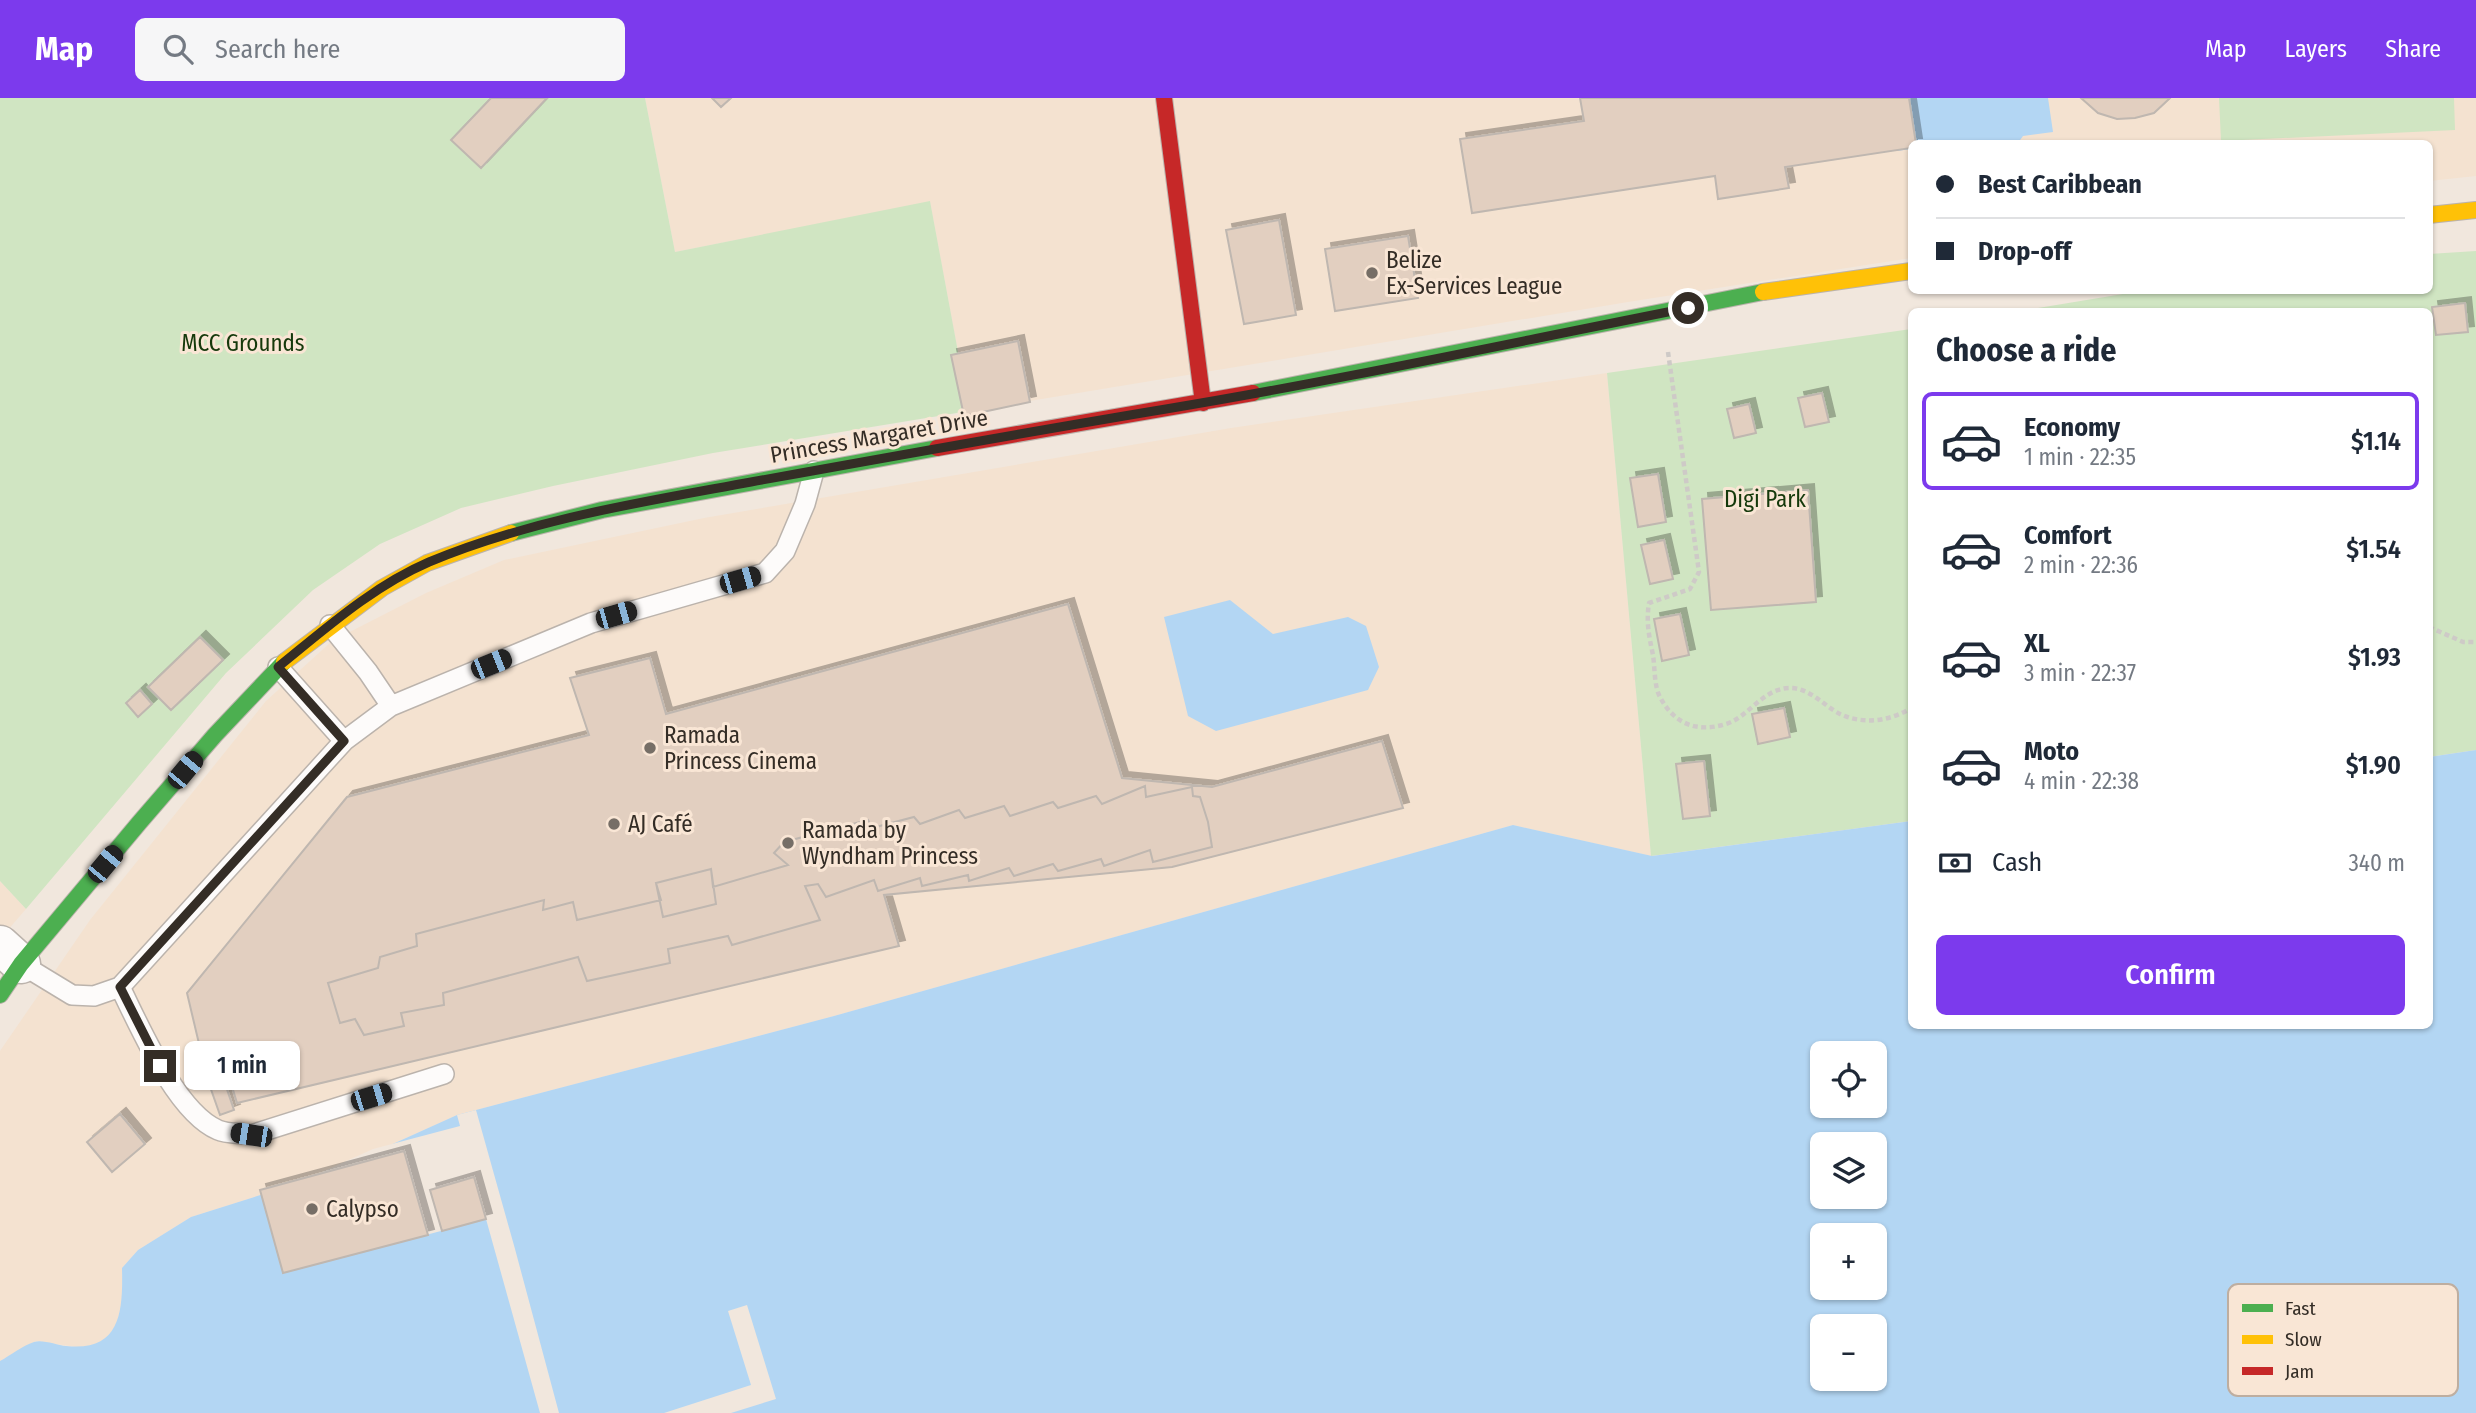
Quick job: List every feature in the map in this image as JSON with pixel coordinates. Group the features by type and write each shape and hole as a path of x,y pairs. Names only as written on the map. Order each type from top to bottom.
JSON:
{"main road":[{"path":"1164,98 1203,403"},
{"path":"2433,215 2476,210"},
{"name":"Princess Margaret Drive","path":"0,995 10,955 278,667 382,588 427,563 512,533 602,510 1203,403 1793,286 1908,271"}],"lane":[{"path":"10,955 72,995 94,996 120,987 344,741 391,706 591,623 765,573 785,551 806,504 814,471"},
{"path":"330,625 391,706"},
{"path":"278,667 344,741"},
{"path":"120,987 160,1066 193,1112 218,1130 251,1135 444,1074"}],"path":[{"path":"1662,313 1699,572 1690,589 1649,603 1646,621 1659,695 1675,719 1702,730 1729,723 1771,692 1791,687 1818,698 1841,715 1871,721 1898,716 1908,710"},
{"path":"2433,629 2463,642 2476,642"}],"shaded area":[{"path":"645,98 2476,98 2476,176 2433,181 2433,140 1908,140 1908,258 969,411 930,202 675,252"},
{"name":"Ramada by Wyndham Princess","path":"1607,373 1651,856 1513,825 834,1016 457,1115 324,1175 191,1217 138,1250 122,1268 123,1302 116,1325 106,1339 94,1346 77,1347 36,1341 0,1361 0,1051 90,920 266,701 332,641 426,593 504,560 704,518 1231,428"},
{"path":"0,881 26,909 0,939"}],"green space":[{"name":"MCC Grounds","path":"0,98 645,98 675,252 930,201 969,411 713,453 553,486 461,508 380,544 313,590 226,673 26,909 0,881"},
{"path":"2219,98 2454,98 2455,130 2221,140"},
{"path":"2476,251 2476,750 2433,756 2433,308 2038,308 2123,294 2433,294 2433,254"},
{"name":"Digi Park","path":"1908,329 1908,821 1651,856 1607,373"}],"water":[{"path":"1890,98 2048,98 2053,132 2023,136 2020,140 1908,140 1908,149 1897,151"},
{"path":"1230,600 1273,634 1348,617 1366,626 1379,667 1368,690 1216,731 1188,716 1164,617"},
{"path":"2476,750 2476,1413 0,1413 0,1361 34,1342 84,1346 98,1342 108,1335 119,1313 122,1268 138,1250 191,1217 324,1175 457,1115 834,1016 1513,825 1652,856 1908,821 1908,1029 2433,1029 2433,756"}],"pier":[{"path":"476,1110 559,1413 540,1413 486,1219 283,1273 261,1192 322,1172 373,1149 460,1126 457,1115"},
{"path":"747,1305 776,1399 731,1413 664,1413 751,1385 728,1311"}],"building":[{"path":"491,98 547,98 481,168 451,140"},
{"path":"712,98 731,98 721,107"},
{"path":"1580,98 1909,98 1915,140 1908,140 1908,148 1785,167 1789,188 1718,199 1715,176 1472,213 1460,139 1584,121"},
{"path":"2081,98 2170,98 2154,113 2117,119 2098,113"},
{"path":"1279,220 1296,315 1244,324 1226,230"},
{"name":"Belize Ex-Services League","path":"1408,236 1418,298 1335,311 1325,249"},
{"path":"2465,303 2468,332 2436,335 2432,307"},
{"path":"1018,341 1030,402 964,416 951,355"},
{"path":"1822,393 1829,422 1805,427 1798,398"},
{"path":"1749,404 1756,433 1734,438 1727,409"},
{"path":"1658,474 1666,522 1638,527 1630,478"},
{"path":"1808,490 1816,602 1711,610 1702,499"},
{"path":"1664,540 1673,579 1650,584 1641,545"},
{"name":"Ramada by Wyndham Princess","path":"1068,604 1122,778 1212,787 1382,741 1403,808 1172,867 884,895 899,946 237,1103 227,1070 205,1069 187,993 347,797 589,735 570,678 650,658 666,714"},
{"path":"1680,614 1689,655 1662,661 1654,619"},
{"path":"200,637 223,660 171,710 148,687"},
{"path":"140,690 152,704 138,717 126,703"},
{"path":"1784,708 1790,737 1758,744 1752,714"},
{"path":"1704,761 1710,816 1683,819 1676,764"},
{"path":"1145,786 1146,797 1192,787 1193,796 1200,797 1212,847 1153,862 1150,850 1104,866 1101,859 1058,871 1053,864 1014,876 1009,868 969,881 968,875 922,886 920,878 878,891 874,880 826,897 818,884 805,886 820,920 732,945 728,936 668,949 670,963 587,981 578,957 443,993 444,1005 401,1013 404,1026 364,1035 355,1019 340,1023 328,983 378,968 380,957 417,946 416,934 544,900 543,910 573,902 577,920 661,900 656,883 711,869 713,887 788,865 774,853 784,842 868,820 872,828 914,817 920,824 959,810 965,818 1004,806 1010,816 1053,802 1058,808 1096,796 1102,804"},
{"path":"711,869 716,904 663,917 656,883"},
{"path":"221,1072 234,1110 220,1115 207,1078"},
{"path":"120,1114 145,1144 112,1172 87,1142"},
{"path":"404,1151 428,1235 283,1273 260,1190"},
{"path":"474,1177 486,1219 442,1231 430,1190"}],"traffic: fast":[{"path":"1253,393 1763,292"},
{"path":"511,533 602,510 937,448"},
{"path":"0,995 21,964 139,823 215,735 284,662"}],"traffic: slow":[{"path":"2433,215 2476,210"},
{"path":"1763,292 1908,271"},
{"path":"284,662 382,588 427,563 511,533"}],"traffic: jam":[{"path":"1164,98 1203,403"},
{"path":"937,448 1253,393"}],"place":[{"name":"Belize Ex-Services League","path":"1372,273"},
{"name":"Ramada Princess Cinema","path":"650,748"},
{"name":"AJ Café","path":"614,824"},
{"name":"Ramada by Wyndham Princess","path":"788,843"},
{"name":"Calypso","path":"312,1209"}],"route":[{"path":"160,1066 120,987 344,741 278,667 382,588 427,563 512,533 602,510 956,444 1203,403 1688,308"}]}
